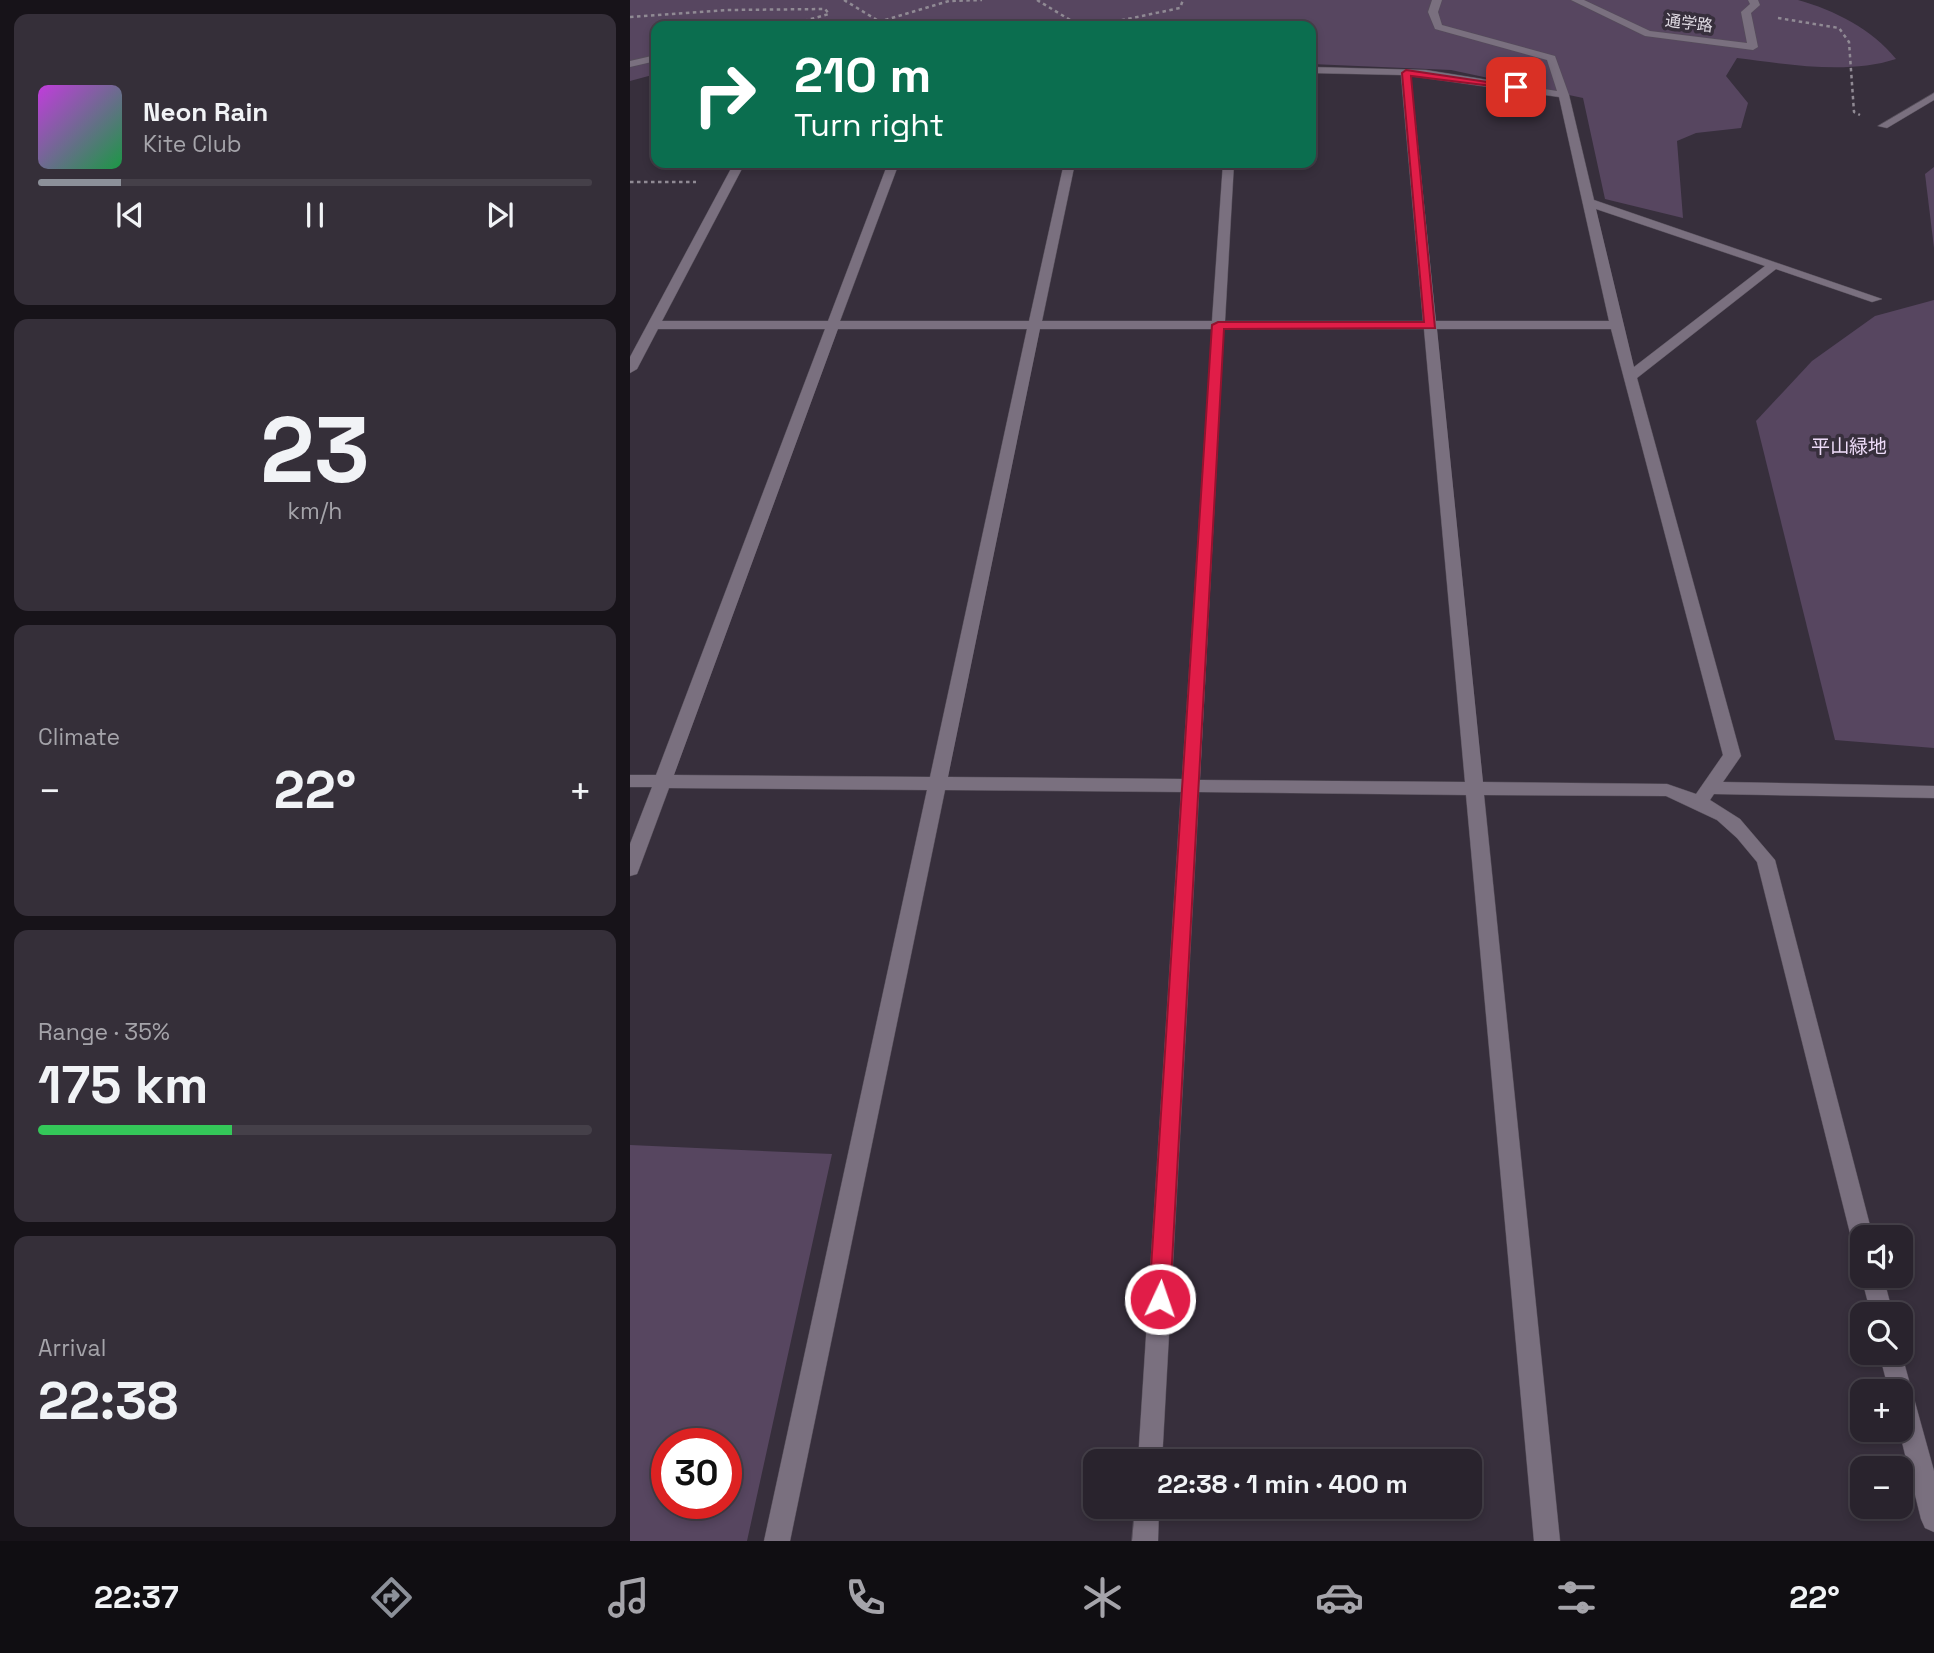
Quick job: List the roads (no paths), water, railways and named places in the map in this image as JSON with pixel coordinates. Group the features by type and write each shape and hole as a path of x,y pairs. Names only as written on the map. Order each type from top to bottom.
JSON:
{"street":[{"path":"1437,0 1433,12 1438,27 1551,58 1564,96 1616,325 1732,756 1699,803"},
{"name":"通学路","path":"1576,0 1584,1 1648,34 1753,47 1746,12 1755,5 1753,0"},
{"path":"630,64 651,59"},
{"path":"1316,69 1426,73 1564,96"},
{"path":"1406,73 1547,1541"},
{"path":"1883,126 1934,96"},
{"path":"630,369 736,168"},
{"path":"630,869 891,168"},
{"path":"777,1541 1068,168"},
{"path":"1151,1449 1228,168"},
{"path":"1590,204 1876,299"},
{"path":"1630,377 1774,265"},
{"path":"653,325 1616,325"},
{"path":"630,781 1667,790 1723,813 1744,832 1766,860 1859,1225"},
{"path":"1712,788 1934,792"},
{"path":"1894,1365 1934,1519"},
{"path":"1145,1541 1146,1519"}],"park label":[{"name":"平山緑地","path":"1849,446"}]}
